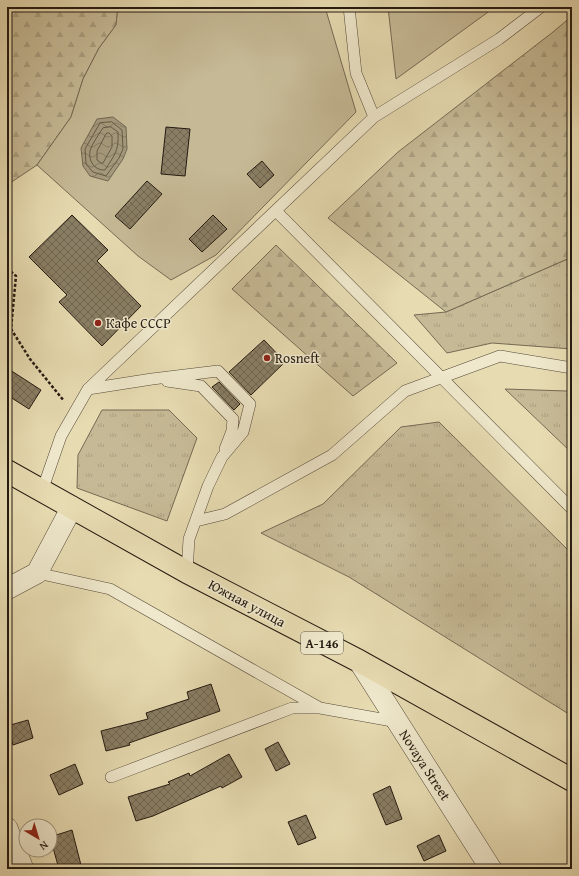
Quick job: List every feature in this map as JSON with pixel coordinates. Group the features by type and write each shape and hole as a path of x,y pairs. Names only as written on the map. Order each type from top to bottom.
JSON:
{"highway":[{"name":"Южная улица","path":"7,472 187,572 359,662 572,780"}],"street":[{"path":"7,589 37,574 72,507"},
{"name":"Novaya Street","path":"359,662 491,869"},
{"path":"7,828 23,869"}],"lane":[{"path":"349,7 356,73 374,117"},
{"path":"42,491 61,436 88,389 374,117 499,38 540,7"},
{"path":"276,211 572,509"},
{"path":"196,521 224,514 332,455 405,391 500,356 572,368"},
{"path":"88,389 218,371 250,404 243,432 222,457"},
{"path":"152,379 201,386 233,419 232,431 222,457 208,486 189,539 187,572"},
{"path":"37,574 110,590 320,708"},
{"path":"111,777 292,708 320,708 398,722"}],"path":[{"path":"7,268 16,276 11,328 30,359 74,413"}],"green space":[{"path":"7,7 118,7 116,25 99,48 83,79 71,117 37,165 7,185"},
{"path":"118,7 325,7 356,112 216,255 171,280 138,256 37,165 71,117 83,79 99,48 116,25"},
{"path":"388,7 495,7 396,79"},
{"path":"572,16 572,257 446,312 328,218 398,152"},
{"path":"276,245 397,363 353,396 232,289"},
{"path":"572,257 572,349 492,343 447,353 414,315 446,312"},
{"path":"505,389 567,391 572,393 572,453"},
{"path":"102,410 169,410 197,438 167,521 77,488 78,455"},
{"path":"439,422 572,554 572,716 349,577 261,533 323,504 401,427"}],"water":[{"path":"113,117 126,127 127,149 123,159 108,181 90,176 83,166 81,148 97,119"}],"building":[{"path":"166,127 190,129 185,176 161,174"},
{"path":"262,161 274,175 260,188 247,174"},
{"path":"147,181 162,194 130,229 115,216"},
{"path":"72,215 108,250 97,261 141,306 102,346 59,302 67,295 29,257"},
{"path":"213,215 227,229 202,252 189,239"},
{"path":"264,340 285,362 251,395 229,372"},
{"path":"7,368 41,390 29,409 7,395"},
{"path":"219,382 240,404 234,410 212,387"},
{"path":"211,684 220,711 129,743 130,745 106,751 101,731 148,719 146,713 189,699 187,692"},
{"path":"28,720 33,738 13,745 7,726"},
{"path":"278,742 290,764 276,771 265,749"},
{"path":"229,754 242,777 222,788 221,786 153,816 136,821 128,797 170,784 168,782 189,773 190,776"},
{"path":"75,764 83,784 59,795 50,775"},
{"path":"390,786 402,819 386,825 373,794"},
{"path":"306,815 316,838 298,845 288,822"},
{"path":"72,830 82,869 59,869 56,858 58,858 58,834"},
{"path":"439,835 446,851 424,861 417,846"}],"place":[{"name":"Кафе СССР","path":"98,323"},
{"name":"Rosneft","path":"267,358"}]}
